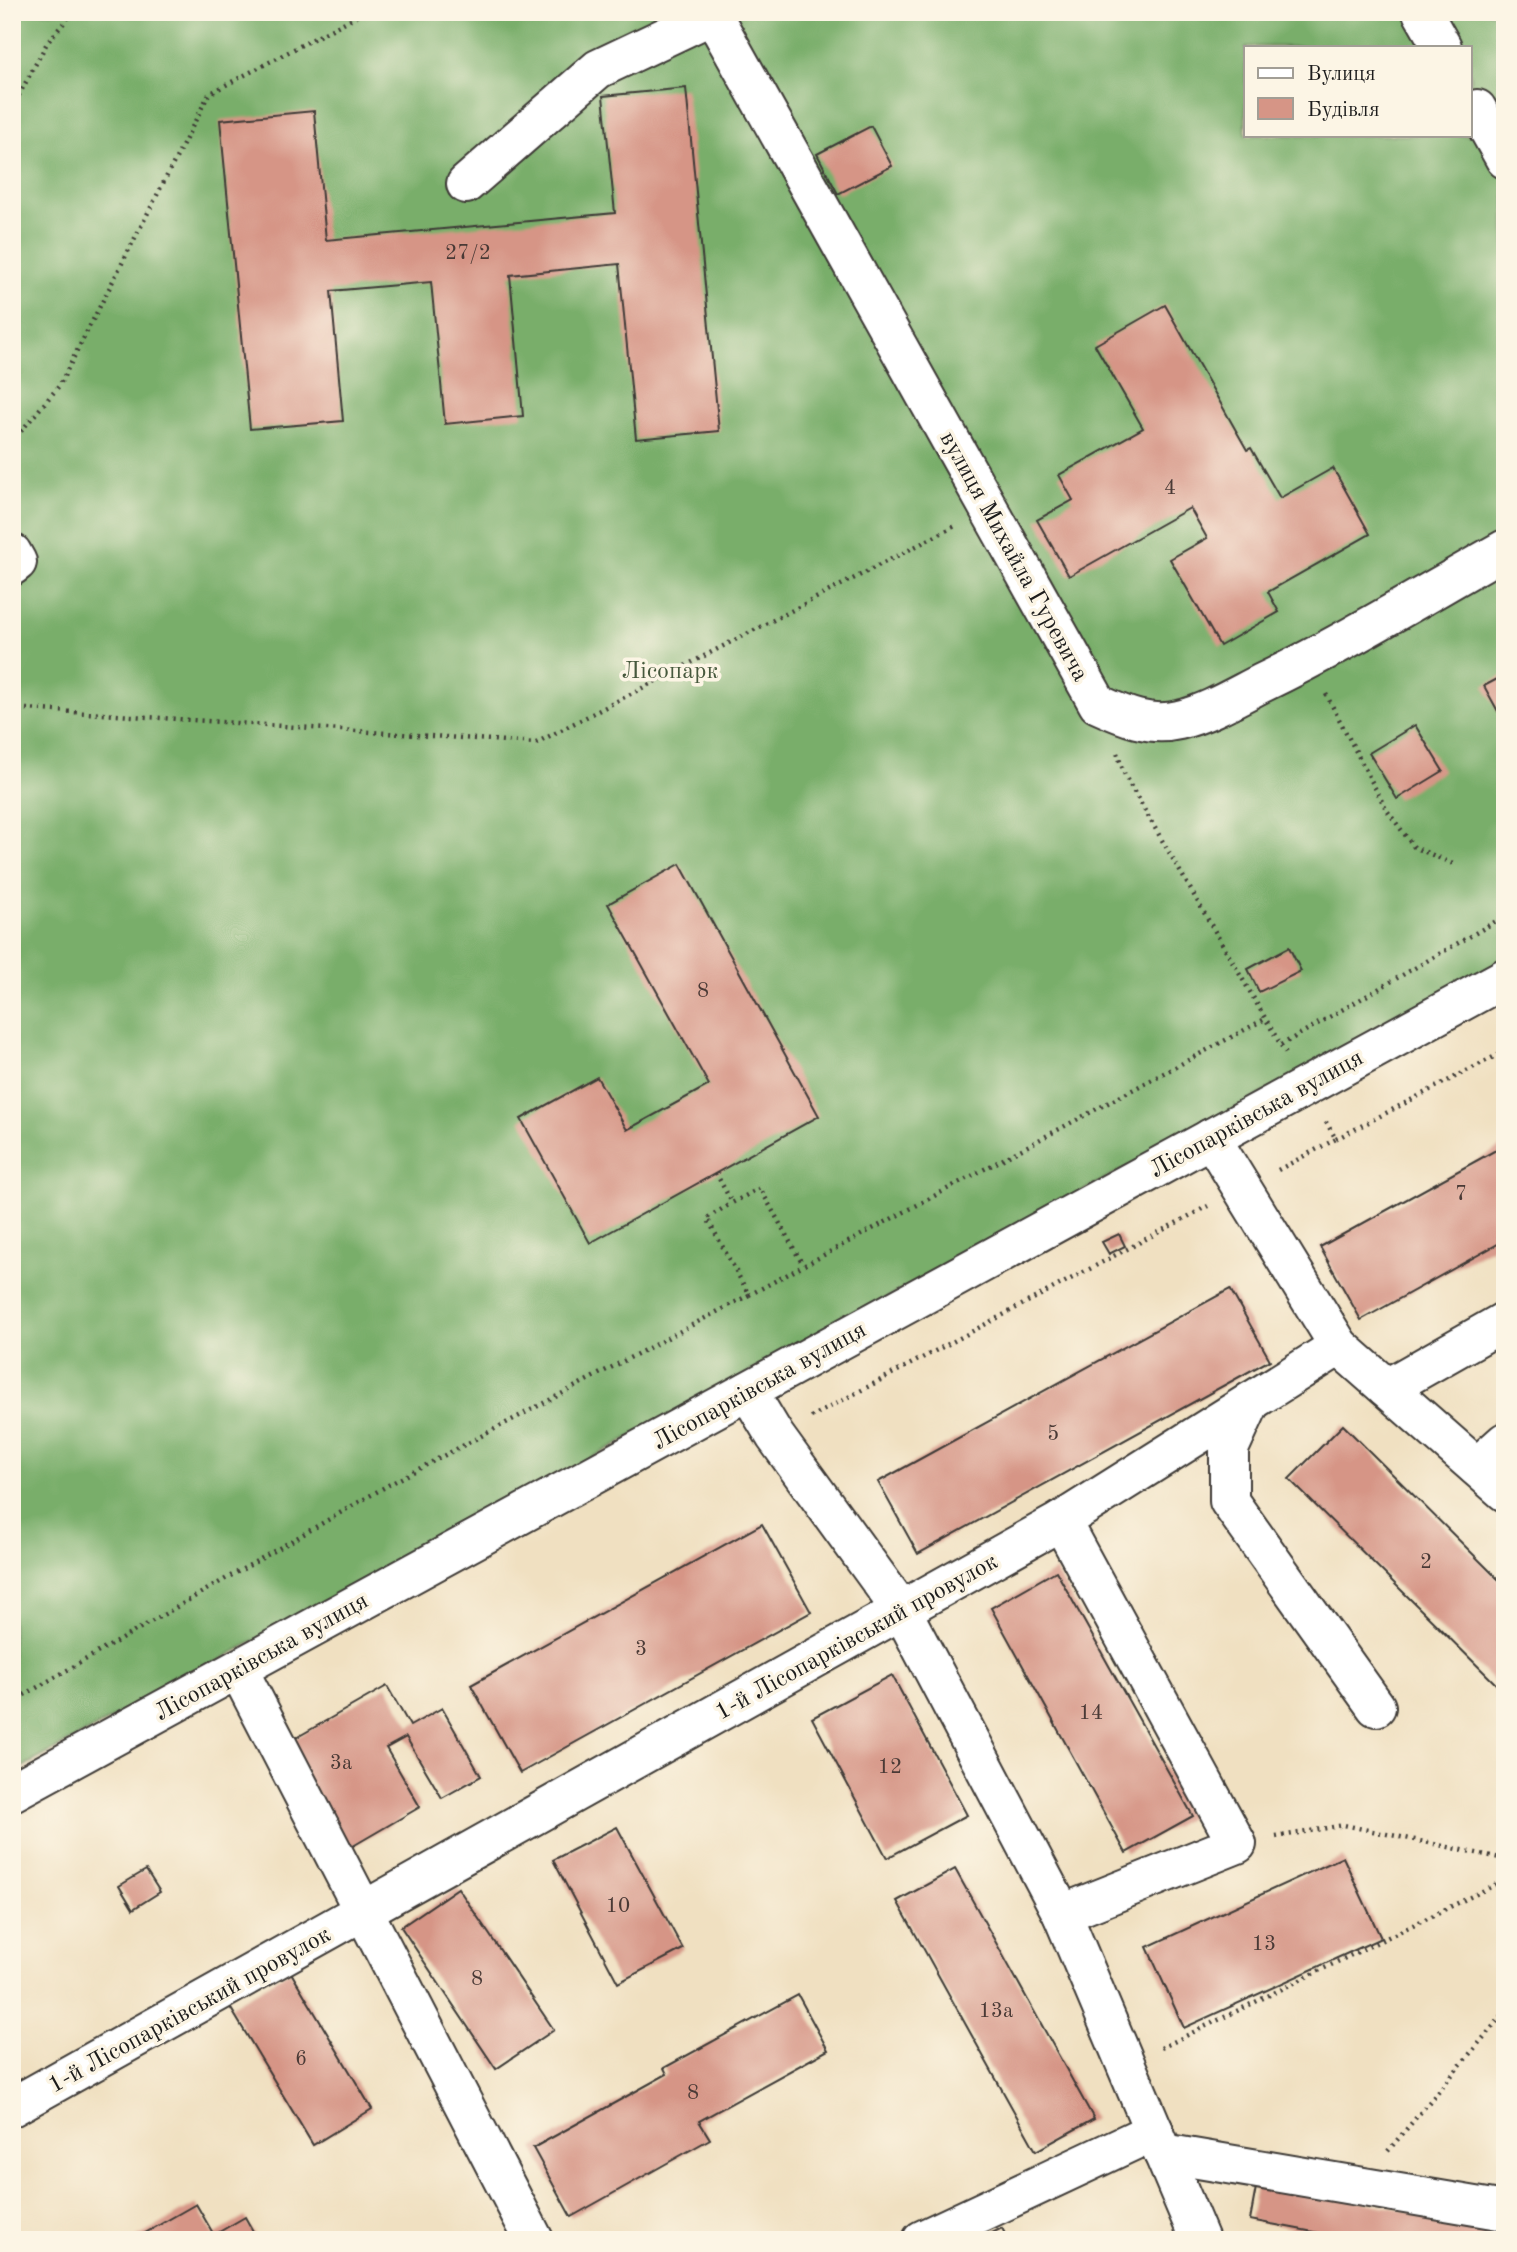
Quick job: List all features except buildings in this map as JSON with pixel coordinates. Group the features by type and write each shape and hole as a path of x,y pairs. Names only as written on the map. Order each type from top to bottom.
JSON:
{"street":[{"path":"1422,12 1441,46"},
{"path":"466,184 598,69 711,13"},
{"name":"вулиця Михайла Гуревича","path":"711,13 1098,704 1123,716 1150,722 1178,720 1205,711 1309,661 1505,548"},
{"path":"1484,106 1505,159"},
{"path":"12,553 17,562 12,566"},
{"name":"Лісопарківська вулиця","path":"12,1792 1505,978"},
{"path":"1211,1138 1339,1346 1491,1479 1505,1441"},
{"path":"1387,1388 1505,1321"},
{"name":"1-й Лісопарківський провулок","path":"12,2107 1061,1521 1339,1346"},
{"path":"748,1391 775,1436 902,1611 1062,1914 1200,2240"},
{"path":"1251,1401 1230,1449 1229,1501 1376,1707"},
{"path":"1061,1521 1237,1843 1062,1914"},
{"path":"238,1669 534,2240"},
{"path":"922,2240 1158,2142 1358,2186 1505,2211"}],"path":[{"path":"12,108 47,43 73,12"},
{"path":"12,442 59,386 209,94 364,12"},
{"path":"12,708 536,743 988,508"},
{"path":"1309,661 1386,809 1414,847 1453,864"},
{"path":"1098,704 1126,778 1261,1010"},
{"path":"1281,1045 1505,916"},
{"path":"12,1702 392,1483 1265,1019"},
{"path":"1336,1139 1505,1051"},
{"path":"716,1173 732,1203"},
{"path":"749,1295 707,1218 732,1203 760,1188 803,1265"},
{"path":"1237,1843 1344,1825 1505,1859"},
{"path":"1126,2065 1505,1880"},
{"path":"1358,2186 1505,2012"},
{"path":"1505,2119 1497,2130 1505,2135"}],"green space":[{"name":"Лісопарк","path":"12,12 1505,12 1505,962 12,1773"}]}
